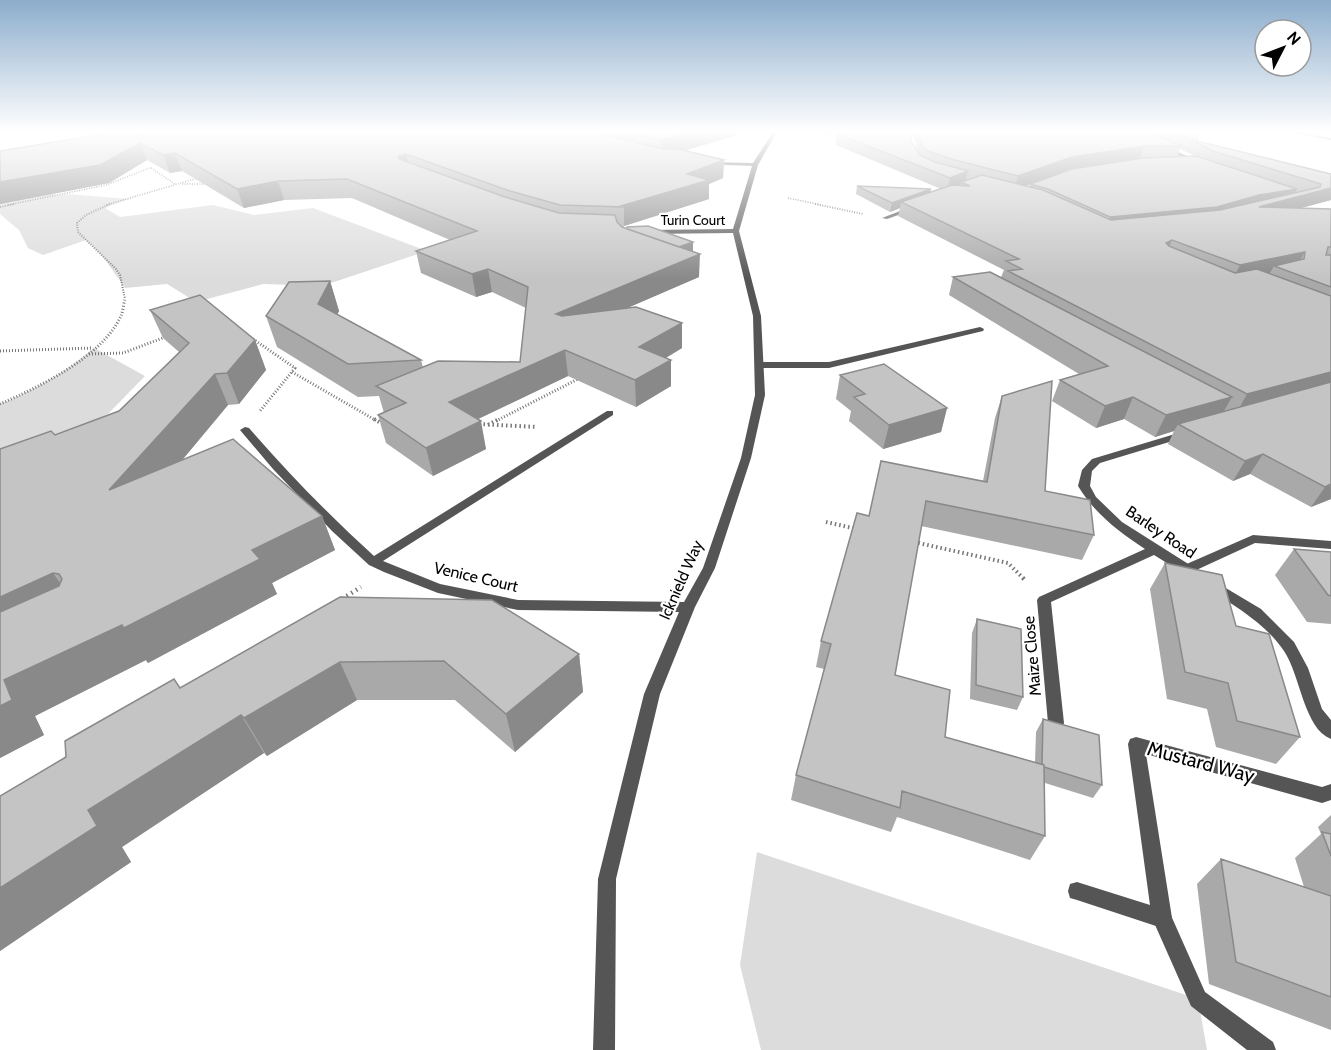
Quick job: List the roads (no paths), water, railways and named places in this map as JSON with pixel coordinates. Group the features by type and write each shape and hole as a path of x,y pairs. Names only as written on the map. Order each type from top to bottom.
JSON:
{"street":[{"name":"Icknield Way","path":"604,1050 607,879 652,694 688,607 709,568 746,458 760,394 757,316 736,231 750,181"},
{"path":"885,218 924,204"},
{"name":"Turin Court","path":"642,231 736,231"},
{"path":"760,365 829,365 980,329"},
{"path":"373,562 610,413"},
{"name":"Barley Road","path":"1202,429 1096,461 1087,470 1084,486 1099,508 1156,549 1256,613 1276,630 1289,646 1301,668 1315,712 1331,732"},
{"name":"Venice Court","path":"245,430 299,490 373,562 390,569 438,588 518,605 688,607"},
{"path":"1186,569 1253,538 1331,545"},
{"name":"Maize Close","path":"1056,723 1044,600 1156,549"},
{"name":"Mustard Way","path":"1265,1050 1198,999 1162,918 1136,744 1322,795 1331,792"},
{"path":"1077,891 1162,918"}]}
